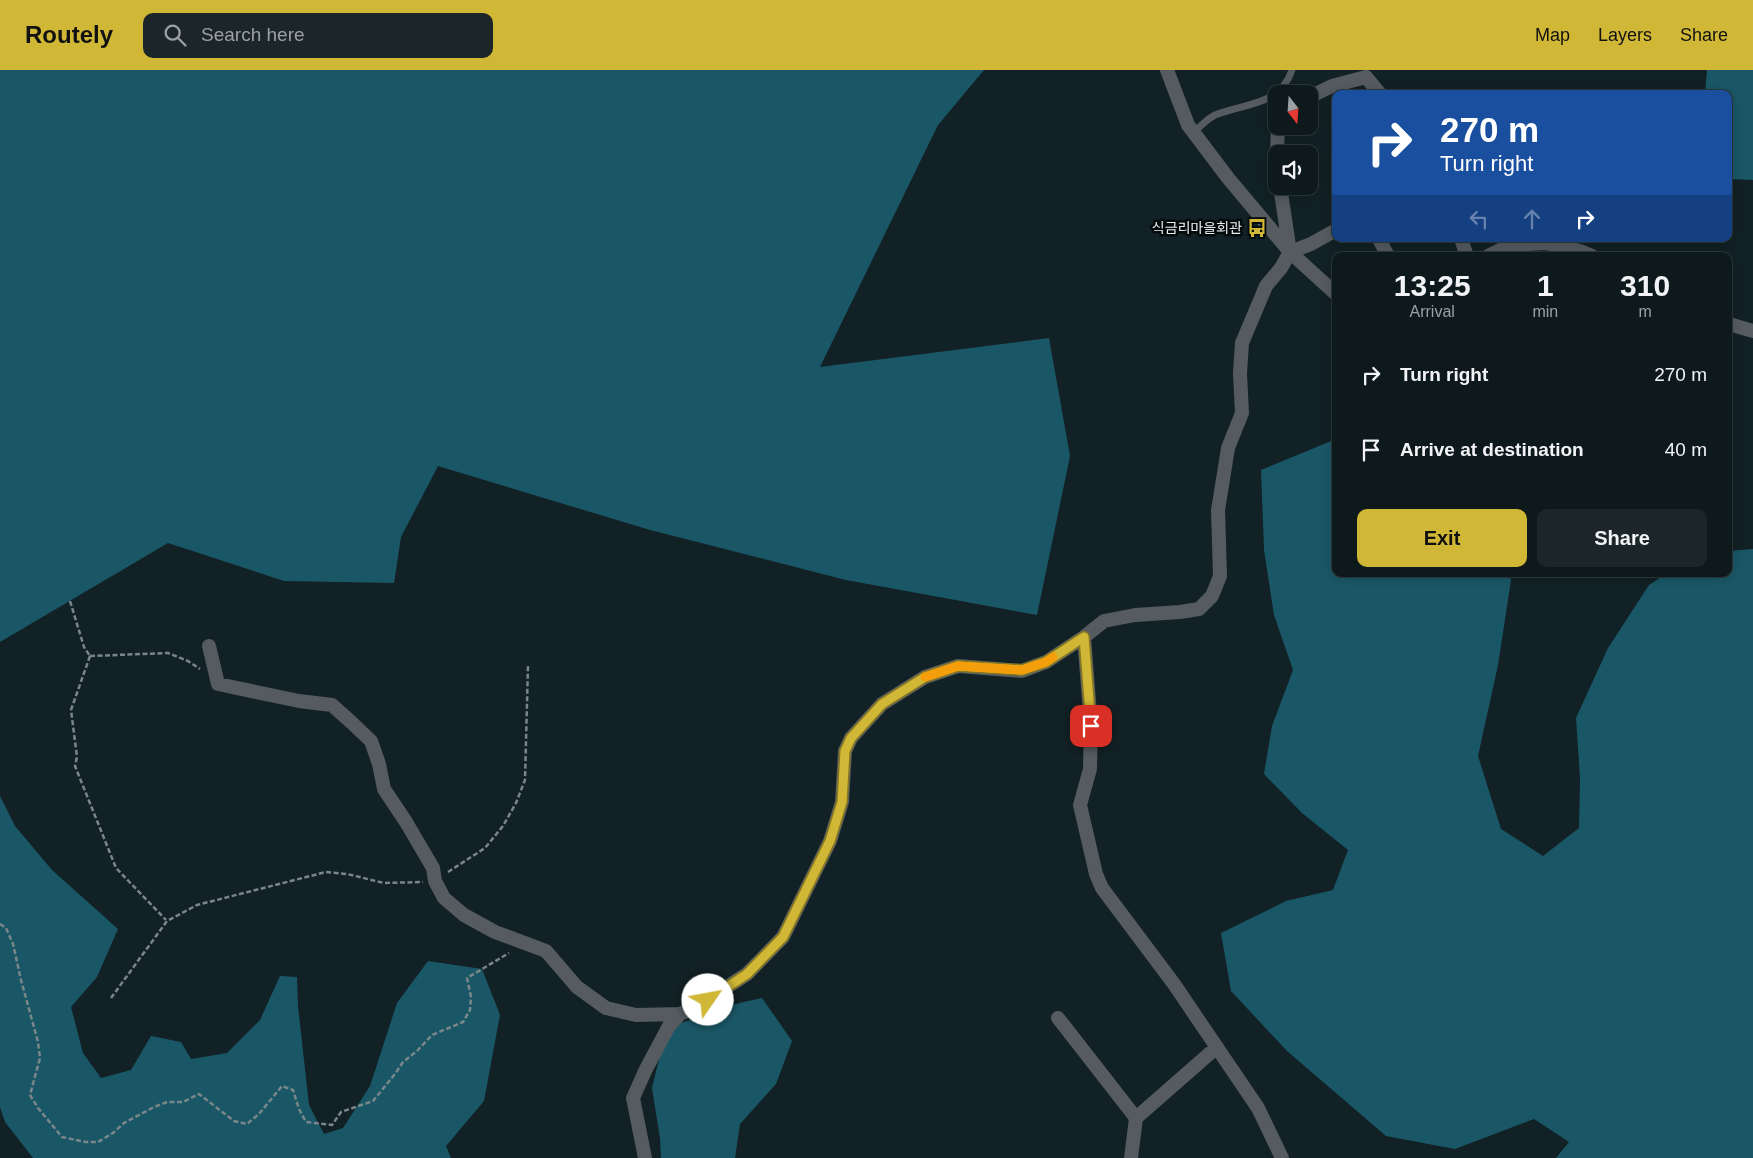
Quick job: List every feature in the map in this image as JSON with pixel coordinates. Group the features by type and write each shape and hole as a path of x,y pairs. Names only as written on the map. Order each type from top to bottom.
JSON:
{"street":[{"path":"1168,70 1188,124 1228,178 1290,252 1332,290"},
{"path":"1318,93 1332,86 1366,77 1377,90"},
{"path":"209,646 218,684 299,701 332,705 371,741 379,764 384,789 433,868 435,881 444,898 464,915 495,932 546,951 577,987 606,1008 636,1015 680,1014 694,1008 747,974 783,937 832,833 842,802 845,751 851,738 882,704 925,677 958,666 1022,670 1046,662 1084,637 1104,621 1135,615 1199,609 1212,596 1220,576 1218,510 1228,448 1242,413 1240,373 1242,343 1266,286 1281,268 1290,252 1281,195"},
{"path":"1290,252 1312,244 1332,232"},
{"path":"1496,252 1510,245 1531,242"},
{"path":"1542,242 1582,252"},
{"path":"1732,325 1753,331"},
{"path":"1084,637 1091,726 1090,769 1080,806 1096,874 1102,888 1174,984 1258,1108 1282,1158"},
{"path":"644,1158 645,1154 633,1098 669,1026 680,1014"},
{"path":"1058,1018 1136,1118"},
{"path":"1131,1158 1136,1118 1217,1047"}],"lane":[{"path":"1194,132 1214,116 1270,97 1288,83 1292,70"}],"path":[{"path":"70,601 84,647 90,656"},
{"path":"90,656 168,653 188,661 218,684"},
{"path":"90,656 71,710 77,757 76,766 116,868 167,921"},
{"path":"112,998 167,921 197,905 326,872 347,874 384,883 435,881 485,848 503,826 516,803 525,780 528,665"},
{"path":"0,924 6,928 13,944 38,1042 40,1058 30,1096 62,1137 86,1142 98,1142 113,1133 124,1123 154,1107 167,1102 183,1102 199,1094 234,1121 247,1124 259,1114 282,1086 293,1090 299,1109 306,1122 332,1125 341,1112 373,1101 396,1074 403,1062 417,1051 432,1034 463,1022 470,1010 471,997 466,978 514,950"}],"shaded area":[{"path":"0,70 984,70 938,125 820,367 1049,338 1070,456 1037,615 846,580 650,530 438,466 401,537 394,583 284,581 168,543 0,642"},
{"path":"1707,70 1753,70 1753,180 1732,179 1732,90 1705,90"},
{"path":"1332,441 1332,577 1510,577 1498,665 1478,756 1501,829 1543,856 1579,828 1580,778 1576,718 1608,648 1649,585 1661,577 1732,577 1732,551 1753,549 1753,1158 1556,1158 1569,1142 1534,1119 1455,1149 1386,1136 1287,1051 1231,991 1221,933 1286,901 1333,890 1348,850 1302,813 1264,774 1272,726 1293,670 1274,615 1264,550 1261,470"},
{"path":"0,796 15,826 52,870 118,929 97,977 71,1007 83,1053 101,1078 131,1070 151,1036 181,1042 191,1059 227,1053 260,1020 280,976 297,977 298,1006 309,1105 324,1134 343,1128 370,1086 397,1003 428,961 482,969 500,1015 484,1101 446,1146 451,1158 33,1158 5,1122 0,1107"},
{"path":"762,998 792,1041 776,1084 740,1124 735,1158 661,1158 660,1138 652,1088 663,1043 681,1023 735,1004"}],"slow traffic":[{"path":"925,677 958,666 1022,670 1046,662 1053,657"}],"place":[{"name":"식금리마을회관","path":"1257,228"}],"route":[{"path":"708,1000 747,974 783,937 830,841 842,802 845,751 851,738 882,704 925,677 958,666 1022,670 1046,662 1084,637 1091,726"}]}
